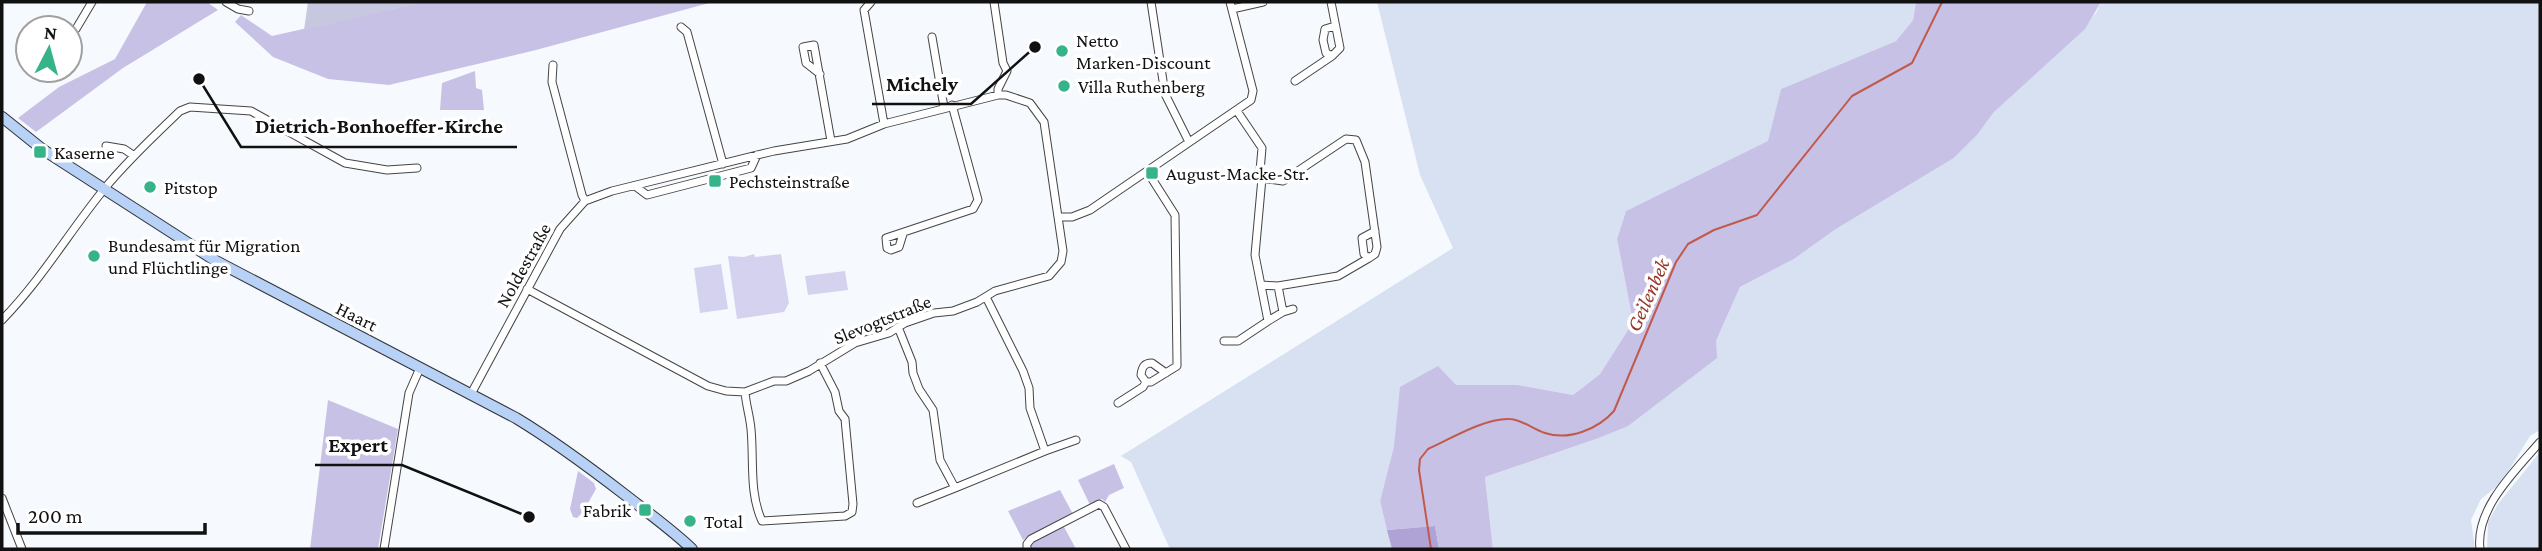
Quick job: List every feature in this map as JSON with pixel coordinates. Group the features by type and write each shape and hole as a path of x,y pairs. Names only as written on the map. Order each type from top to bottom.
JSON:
{"main road":[{"name":"Haart","path":"2,117 42,149 216,261 516,418 552,441 667,527 692,549"}],"street":[{"path":"226,2 238,9 249,11"},
{"path":"871,2 864,10 884,124"},
{"path":"553,65 552,82 585,201 794,146 846,139 884,124 998,95 998,89 1007,71 1003,63 994,2"},
{"path":"1151,2 1165,94 1189,142"},
{"path":"1058,217 1082,215 1251,100 1252,91 1231,6 1263,2"},
{"path":"1295,81 1340,48 1331,2"},
{"path":"1332,56 1326,53 1325,29 1335,26"},
{"path":"681,27 687,32 723,164"},
{"path":"903,234 973,209 978,200 948,106 932,37"},
{"path":"820,74 831,142"},
{"name":"Slevogtstraße","path":"527,289 695,380 726,391 745,392 774,381 786,381 809,371 855,343 890,333 898,327 934,313 953,311 977,302 995,291 1049,276 1061,262 1063,251 1046,128 1030,103 998,95"},
{"path":"2,320 48,268 104,189 133,155 180,111 190,107 251,111 345,163 387,170 416,169"},
{"path":"1237,111 1262,148 1255,256 1268,321"},
{"path":"1261,285 1278,286 1338,276 1375,254 1377,247 1365,162 1356,140 1346,139 1283,181 1262,178"},
{"path":"106,146 124,149 133,155"},
{"path":"635,186 647,195 668,190 751,167 757,155"},
{"path":"1146,382 1152,382 1177,366 1175,215 1147,171"},
{"name":"Noldestraße","path":"471,394 560,229 585,201"},
{"path":"1369,258 1364,254 1362,238 1375,231"},
{"path":"1278,286 1283,312"},
{"path":"986,297 1023,371 1029,388 1030,408 1045,451"},
{"path":"1224,341 1238,341 1283,312 1293,309"},
{"path":"898,327 912,362 912,371 919,390 930,404 940,446 940,460 955,488"},
{"path":"745,392 751,425 753,492 761,524 845,516 852,512 853,504 847,459 850,449 845,419 839,411 835,392 820,363"},
{"path":"1146,382 1141,374 1146,363 1157,365 1166,373"},
{"path":"384,549 409,393 420,368"},
{"path":"1118,403 1143,387 1146,382"},
{"path":"917,503 1076,440"},
{"path":"2480,549 2481,522 2485,513 2540,442"},
{"path":"2,498 22,549"},
{"path":"1027,549 1031,539 1099,504 1104,507 1126,549"}],"shaded area":[{"path":"147,2 207,2 218,10 123,68 36,132 18,118 59,87 65,84 84,84 84,74 115,59"},
{"path":"308,2 422,2 304,30"},
{"path":"422,2 713,2 536,50 389,85 328,79 273,57 235,22 241,15 272,36"},
{"path":"1377,2 1916,2 1913,20 1896,41 1781,89 1769,141 1626,211 1617,239 1633,322 1600,374 1573,395 1518,385 1456,385 1394,446 1380,501 1392,549 1170,549 1131,462 1121,456 1453,248 1420,175"},
{"path":"1916,2 2101,2 2085,29 1994,112 1977,135 1954,158 1836,229 1794,259 1740,287 1716,341 1717,358 1628,426 1485,477 1493,549 1439,549 1435,526 1387,530 1380,501 1394,446 1400,387 1438,366 1456,385 1518,385 1573,395 1600,374 1633,322 1617,239 1626,211 1768,141 1781,89 1896,41 1913,20"},
{"path":"2101,2 2540,2 2540,430 2530,436 2501,483 2481,499 2471,520 2475,549 1493,549 1485,477 1596,439 1716,341 1740,287 1794,259 1836,229 1954,158 1977,135 1994,112 2096,13"},
{"path":"475,71 476,88 482,90 484,110 440,110 442,83"},
{"path":"754,254 755,257 781,254 789,303 784,312 737,319 728,256 744,257"},
{"path":"721,264 728,309 700,313 694,268"},
{"path":"845,271 848,290 808,295 805,276"},
{"path":"328,400 398,429 378,549 310,549"},
{"path":"2540,452 2540,549 2487,549 2488,522 2498,504"},
{"path":"1114,464 1124,488 1109,495 1105,502 1102,499 1090,505 1078,480"},
{"path":"578,471 594,483 596,489 577,518 573,517 570,509"},
{"path":"1060,490 1073,514 1023,540 1008,511"},
{"path":"1063,525 1076,549 1030,549 1031,543"},
{"path":"1435,526 1439,549 1392,549 1387,530"}],"waterway":[{"name":"Geilenbek","path":"1431,549 1419,470 1420,459 1428,449 1468,430 1500,420 1514,419 1554,435 1573,434 1600,423 1614,411 1676,262 1688,244 1714,230 1757,215 1852,96 1912,63 1942,2"}],"place":[{"name":"Michely","path":"1035,47"},
{"name":"Netto Marken-Discount","path":"1062,51"},
{"name":"Dietrich-Bonhoeffer-Kirche","path":"199,79"},
{"name":"Villa Ruthenberg","path":"1064,86"},
{"name":"Kaserne","path":"40,152"},
{"name":"August-Macke-Str.","path":"1152,173"},
{"name":"Pechsteinstraße","path":"715,181"},
{"name":"Pitstop","path":"150,187"},
{"name":"Bundesamt für Migration und Flüchtlinge","path":"94,256"},
{"name":"Fabrik","path":"645,510"},
{"name":"Expert","path":"529,517"},
{"name":"Total","path":"690,521"}]}
